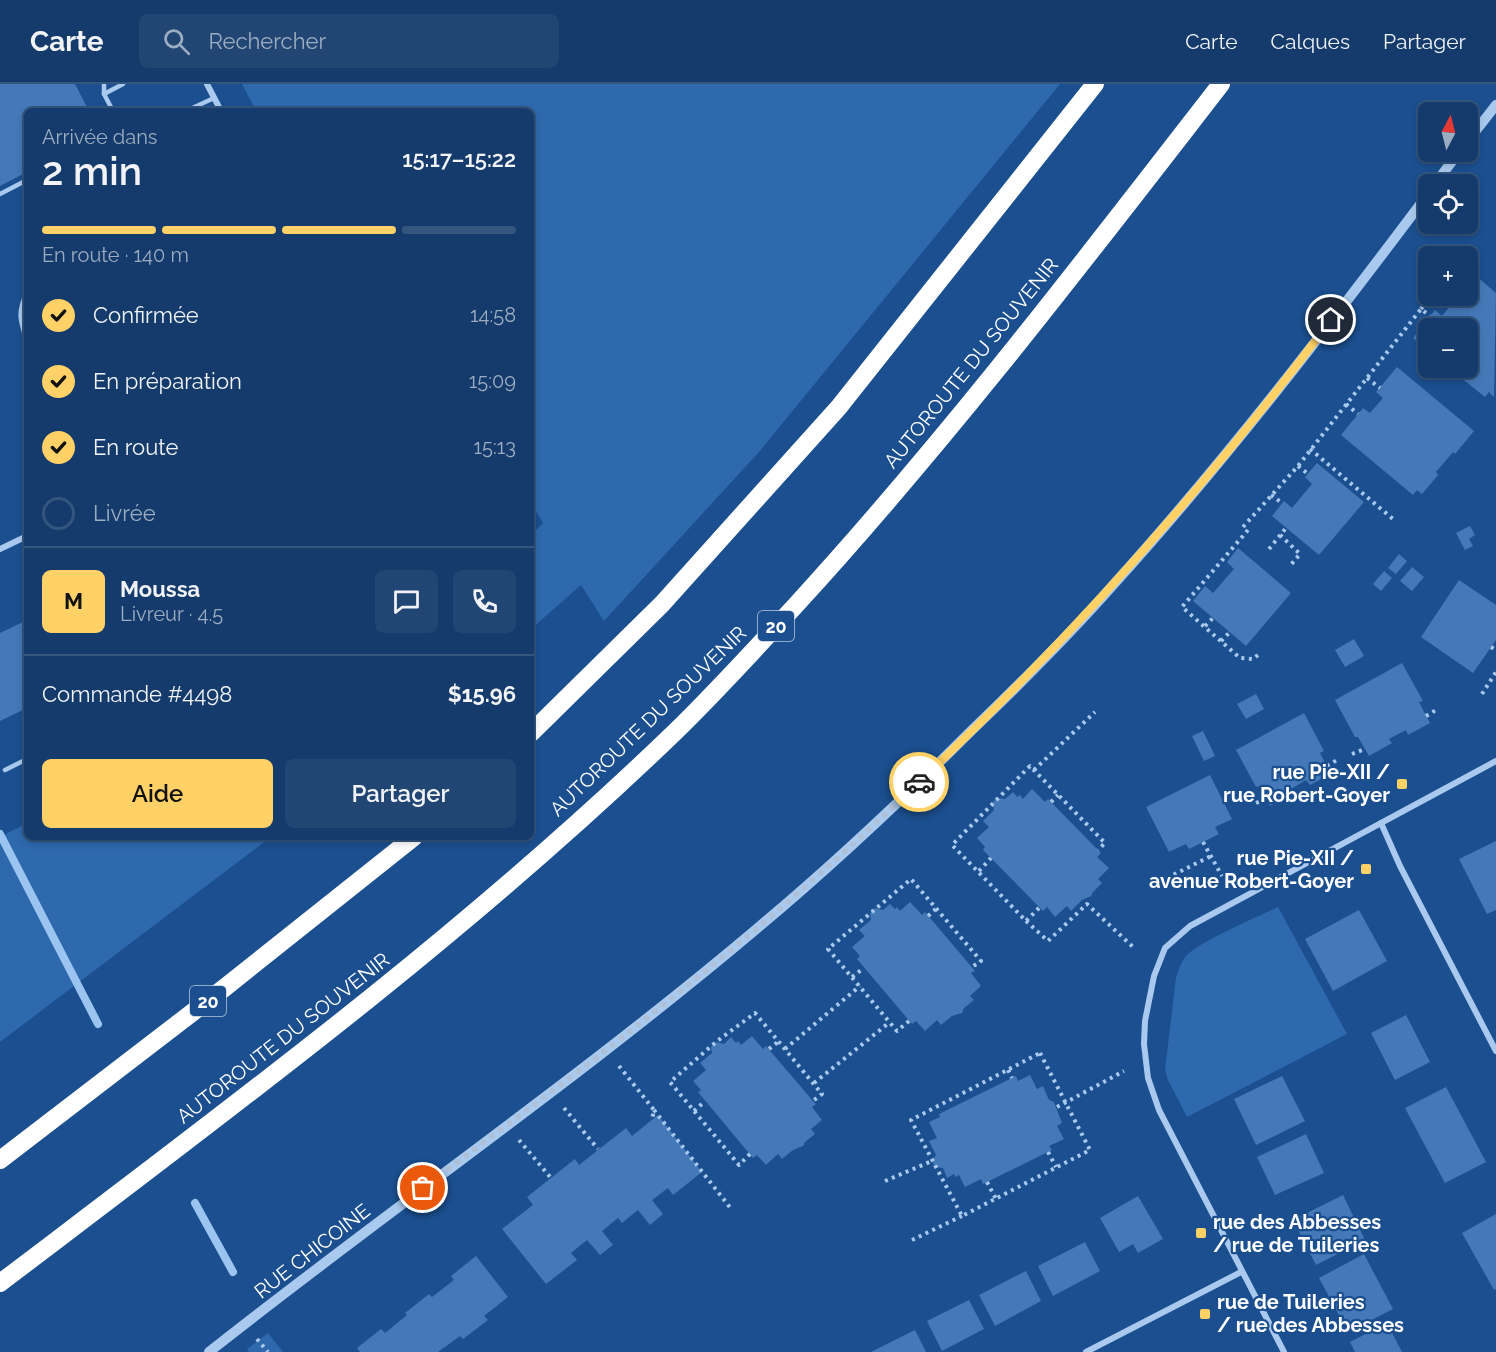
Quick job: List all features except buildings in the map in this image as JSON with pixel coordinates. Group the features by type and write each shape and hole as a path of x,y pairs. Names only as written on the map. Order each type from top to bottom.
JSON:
{"highway":[{"path":"534,730 662,604 831,416 1095,84"},
{"name":"AUTOROUTE DU SOUVENIR","path":"0,1283 252,1092 423,957 556,842 676,731 831,566 920,465 1221,84"},
{"name":"20","path":"0,1161 187,1017 410,840"}],"street":[{"path":"207,84 219,108"},
{"path":"1478,128 1496,105"},
{"name":"RUE CHICOINE","path":"209,1352 647,1018 757,929 937,766 1074,628 1170,520 1278,388 1418,207"},
{"path":"0,549 24,537"},
{"path":"1284,1352 1160,1110 1148,1078 1144,1044 1148,1000 1158,962 1165,948 1190,926 1496,761"},
{"path":"1381,823 1400,866 1496,1051"},
{"path":"1086,1352 1241,1272"}],"lane":[{"path":"104,84 104,94 111,108"},
{"path":"104,94 123,84"},
{"path":"192,108 214,98"},
{"path":"0,194 24,182"},
{"path":"24,298 20,307 24,332"},
{"path":"5,770 24,760"}],"path":[{"path":"1243,526 1298,466 1423,306"},
{"path":"1421,309 1430,316"},
{"path":"1367,378 1380,388"},
{"path":"1346,404 1358,414"},
{"path":"1310,449 1393,519"},
{"path":"1298,466 1308,474"},
{"path":"1272,495 1282,503"},
{"path":"1269,549 1286,528"},
{"path":"1248,530 1201,587 1185,599 1182,607 1240,658 1253,659 1258,655"},
{"path":"1280,535 1300,554 1289,567"},
{"path":"1205,626 1213,618"},
{"path":"1221,641 1230,632"},
{"path":"1491,647 1496,650"},
{"path":"1482,694 1496,672"},
{"path":"1426,716 1436,710"},
{"path":"1034,770 1095,712"},
{"path":"1352,754 1365,748"},
{"path":"1327,766 1337,760"},
{"path":"1098,850 1105,843 1030,766 952,845 1048,941 1088,904 1133,947"},
{"path":"1051,802 1058,795"},
{"path":"1256,803 1266,799"},
{"path":"1203,842 1222,876"},
{"path":"1167,878 1211,856"},
{"path":"979,871 991,858"},
{"path":"909,1021 897,1030 828,949 911,879 981,961 972,967"},
{"path":"1087,900 1090,907"},
{"path":"928,916 937,908"},
{"path":"1026,921 1039,908"},
{"path":"852,977 864,968"},
{"path":"785,1049 860,986"},
{"path":"750,1155 739,1165 670,1082 716,1042 755,1013 822,1094 813,1101"},
{"path":"814,1083 890,1022"},
{"path":"769,1049 779,1041"},
{"path":"912,1240 962,1216 1090,1150 1040,1053 911,1120 962,1216"},
{"path":"619,1066 732,1210"},
{"path":"1008,1070 1012,1078"},
{"path":"1057,1107 1124,1071"},
{"path":"694,1111 705,1101"},
{"path":"945,1103 949,1108"},
{"path":"564,1108 598,1149"},
{"path":"652,1120 654,1110"},
{"path":"519,1140 551,1178"},
{"path":"1048,1152 1056,1167"},
{"path":"885,1181 932,1161"},
{"path":"987,1182 996,1198"}],"shaded area":[{"path":"242,84 1060,84 759,452 604,621 581,585 534,626 534,532 543,523 534,508 534,108 254,108"},
{"path":"24,825 24,840 267,840 0,1042 0,837"},
{"path":"1278,907 1347,1034 1187,1117 1165,1070 1176,977 1181,963 1186,956 1203,943"},
{"path":"268,1333 283,1352 249,1352 247,1349"}],"waterway":[{"path":"0,834 98,1024"},
{"path":"195,1203 233,1272"}],"way so far":[{"path":"423,1188 647,1018 757,929 919,782"}],"place":[{"name":"rue Pie-XII / rue Robert-Goyer","path":"1402,784"},
{"name":"rue Pie-XII / avenue Robert-Goyer","path":"1366,869"},
{"name":"rue des Abbesses / rue de Tuileries","path":"1201,1233"},
{"name":"rue de Tuileries / rue des Abbesses","path":"1205,1314"}],"route":[{"path":"919,782 1013,691 1112,586 1215,467 1331,320"}]}
